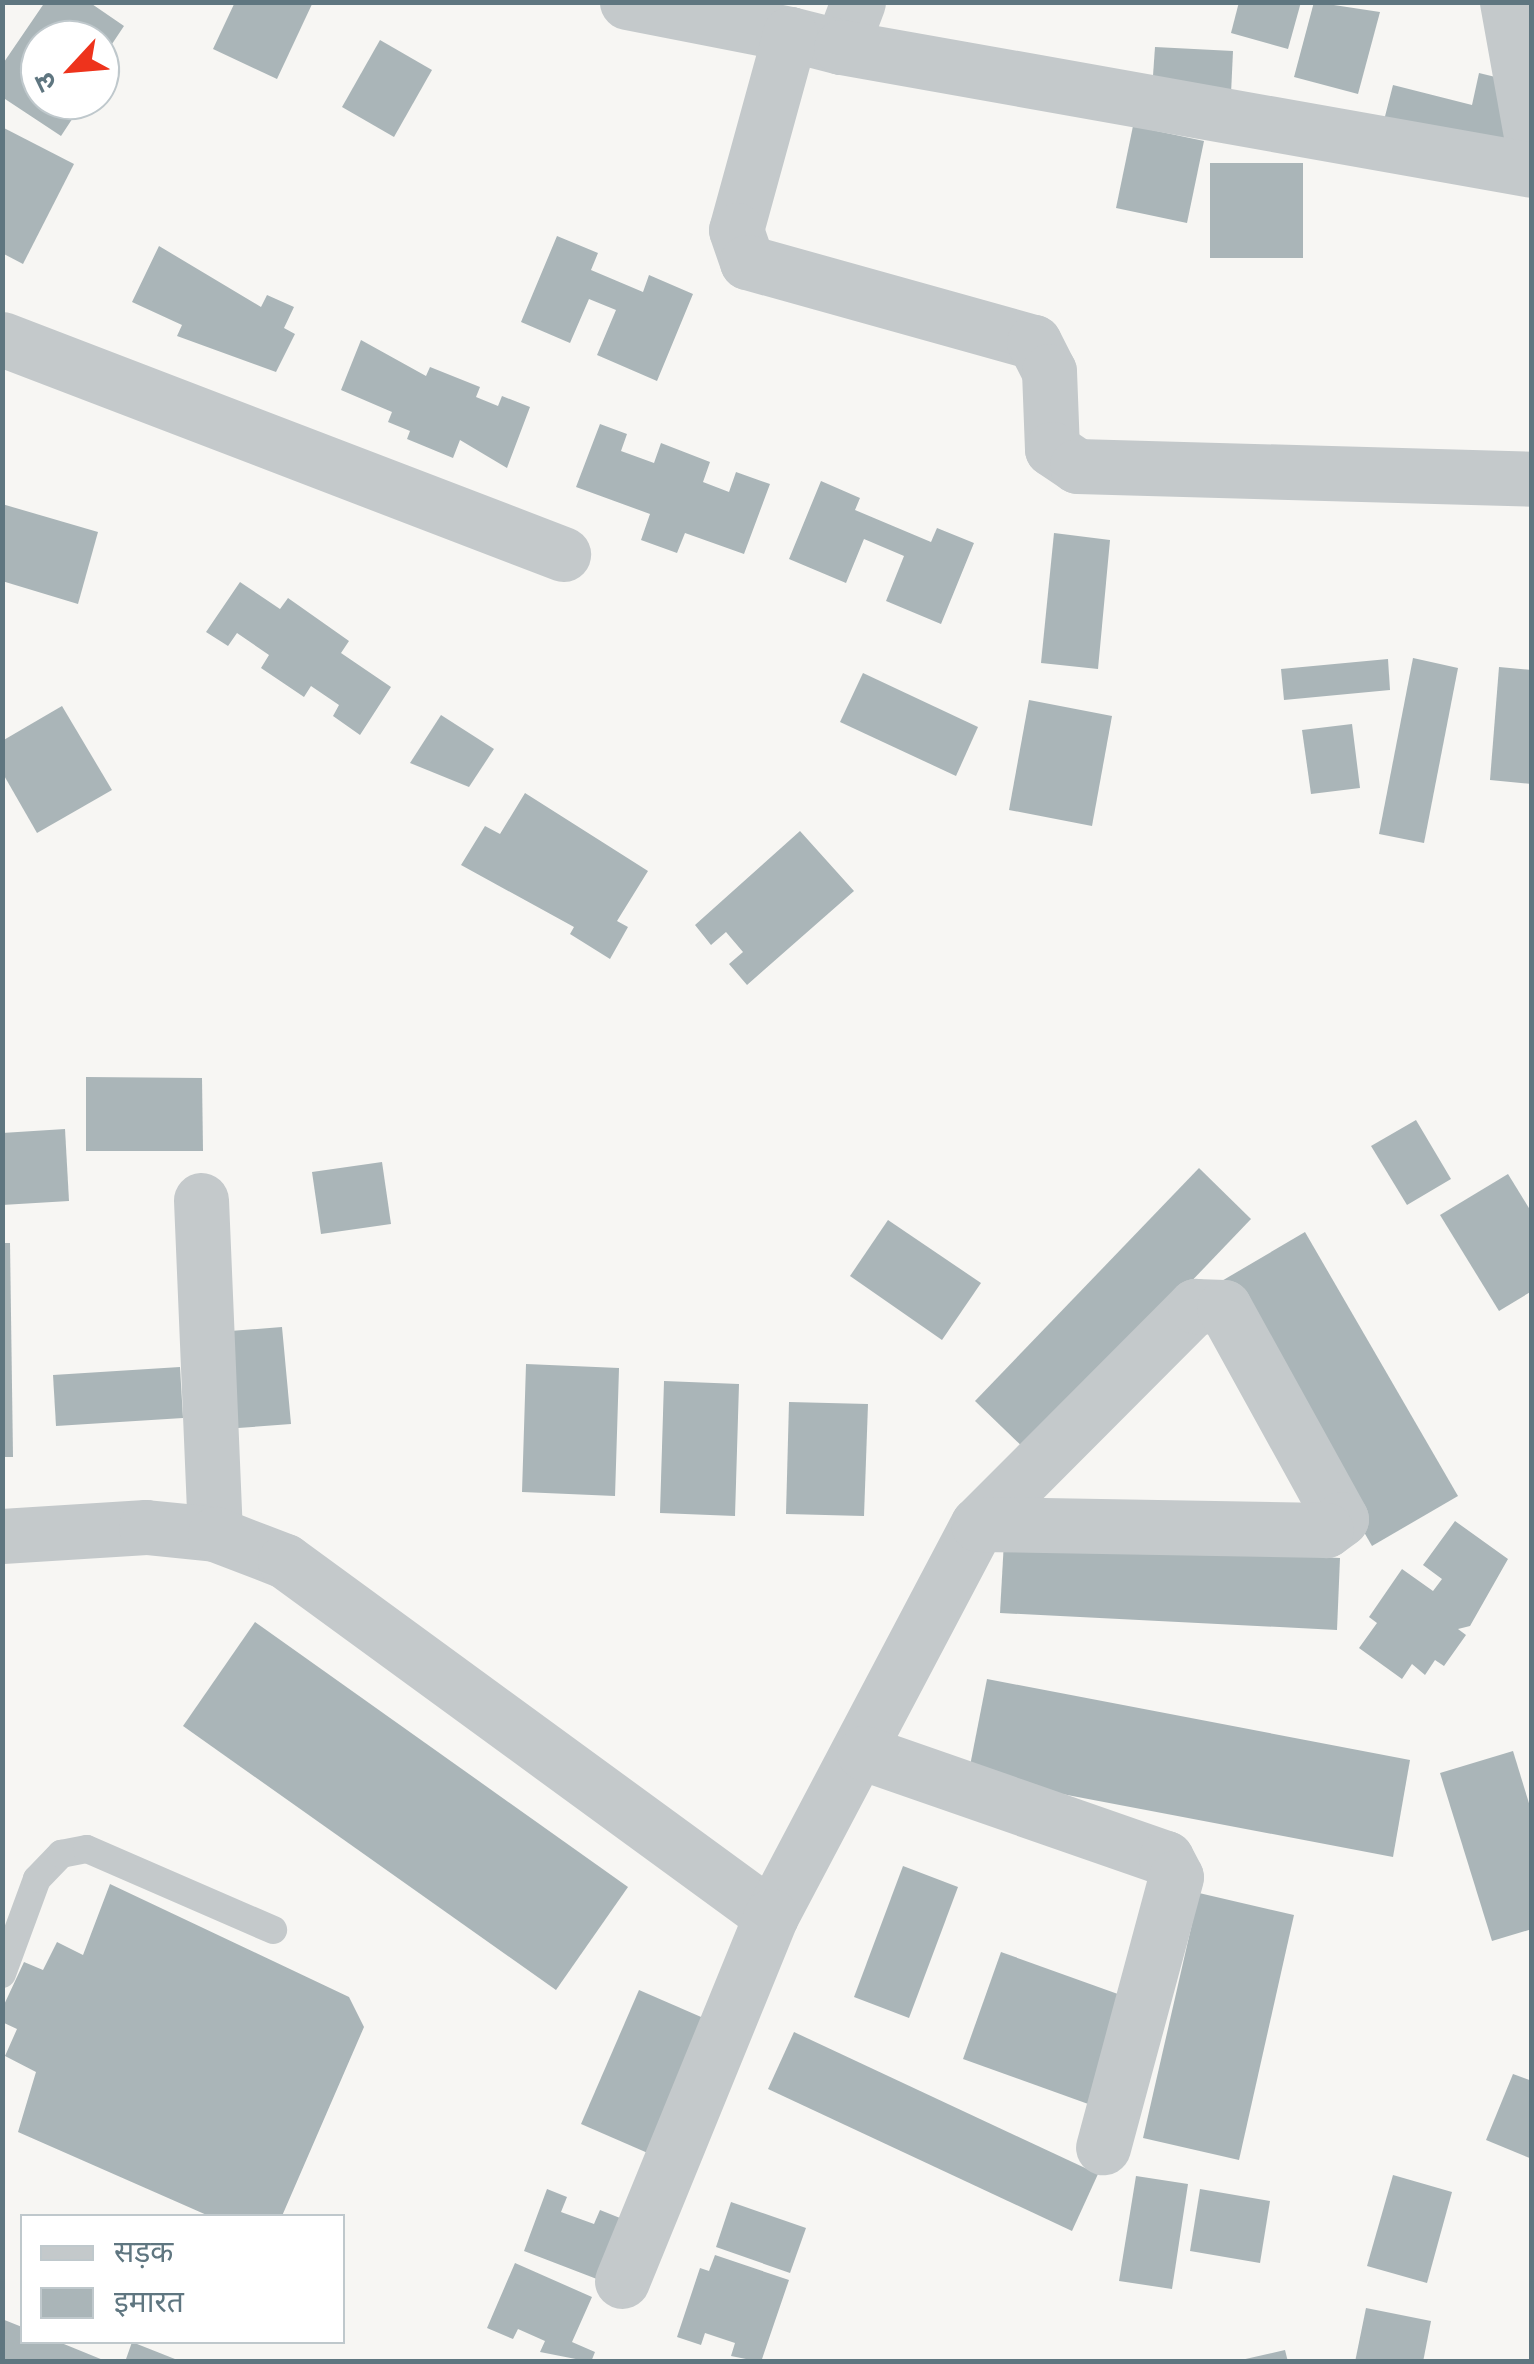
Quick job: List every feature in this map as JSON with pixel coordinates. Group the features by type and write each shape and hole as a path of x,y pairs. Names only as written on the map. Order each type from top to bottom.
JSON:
{"street":[{"path":"627,2 830,28 1532,170"},
{"path":"1507,2 1532,141"},
{"path":"830,28 737,247 772,274 1034,342 1045,354 1058,459 1532,479"},
{"path":"2,339 563,554"},
{"path":"201,1200 215,1534"},
{"path":"622,2281 771,1916 864,1753 978,1524 1195,1306 1215,1300 1341,1520 1326,1530 978,1524"},
{"path":"2,1536 146,1527 215,1534 336,1593 771,1916"},
{"path":"864,1753 1166,1858 1176,1878 1103,2147"}],"lane":[{"path":"2,1974 37,1879 61,1854 87,1849 273,1930"}],"building":[{"path":"45,2 89,2 115,20 33,20"},
{"path":"235,2 313,2 277,79 213,49"},
{"path":"1239,2 1301,2 1288,49 1231,33"},
{"path":"1314,2 1380,12 1358,94 1294,77"},
{"path":"20,39 20,109 2,97 2,65"},
{"path":"380,40 432,70 394,137 342,107"},
{"path":"1155,47 1233,51 1231,94 1152,90"},
{"path":"1479,73 1516,82 1511,163 1381,132 1393,85 1472,105"},
{"path":"37,120 72,120 61,136"},
{"path":"1133,126 1204,141 1187,223 1116,208"},
{"path":"2,127 74,164 23,264 2,253"},
{"path":"1210,163 1303,163 1303,258 1210,258"},
{"path":"557,236 598,253 591,270 643,292 649,275 693,294 657,381 597,355 616,310 589,299 570,343 521,322"},
{"path":"159,246 261,307 267,295 294,307 284,328 295,334 276,372 177,336 182,325 132,302"},
{"path":"361,340 426,376 430,367 480,387 476,397 498,406 502,396 530,407 507,468 460,440 453,458 407,439 410,431 388,422 392,412 341,390"},
{"path":"600,424 627,434 621,451 654,463 661,443 710,462 703,482 729,492 736,472 770,484 744,554 685,533 677,553 641,540 650,514 576,487"},
{"path":"821,481 860,498 855,510 931,542 937,528 974,543 941,624 886,601 904,556 864,539 846,583 789,559"},
{"path":"2,504 98,532 78,604 2,581"},
{"path":"1054,533 1110,540 1098,669 1041,663"},
{"path":"240,582 280,609 288,598 349,641 341,653 391,687 360,735 333,716 339,705 311,686 304,697 261,668 269,655 237,633 228,646 206,632"},
{"path":"1413,658 1458,668 1424,843 1379,834"},
{"path":"1388,659 1390,690 1284,700 1281,669"},
{"path":"1499,667 1532,670 1532,784 1490,780"},
{"path":"863,673 978,727 956,776 840,722"},
{"path":"1029,700 1112,716 1092,826 1009,810"},
{"path":"62,706 112,790 37,833 2,772 2,741"},
{"path":"441,715 494,749 469,787 410,763"},
{"path":"1352,724 1360,788 1311,794 1302,730"},
{"path":"525,793 648,871 617,921 628,927 610,959 570,934 574,927 461,865 485,826 500,834"},
{"path":"800,831 854,891 747,985 729,964 743,952 726,932 711,945 695,925"},
{"path":"86,1077 202,1078 203,1151 86,1151"},
{"path":"1416,1120 1451,1179 1407,1205 1371,1146"},
{"path":"65,1129 69,1201 2,1205 2,1133"},
{"path":"382,1162 391,1224 321,1234 312,1172"},
{"path":"1199,1168 1251,1219 1028,1452 975,1401"},
{"path":"1508,1174 1532,1213 1532,1291 1499,1311 1440,1215"},
{"path":"888,1220 981,1283 942,1340 850,1276"},
{"path":"1305,1232 1458,1496 1372,1546 1220,1282"},
{"path":"2,1243 10,1243 13,1457 2,1457"},
{"path":"282,1327 291,1424 238,1428 230,1331"},
{"path":"526,1364 619,1368 615,1496 522,1492"},
{"path":"180,1367 183,1418 56,1426 53,1375"},
{"path":"664,1381 739,1384 735,1516 660,1513"},
{"path":"789,1402 868,1404 864,1516 786,1514"},
{"path":"1455,1521 1508,1559 1470,1626 1458,1629 1466,1635 1444,1666 1435,1660 1425,1675 1412,1664 1402,1679 1359,1648 1377,1623 1369,1617 1402,1569 1433,1591 1442,1579 1423,1565"},
{"path":"1004,1541 1340,1558 1337,1630 1000,1613"},
{"path":"255,1622 628,1887 556,1990 183,1726"},
{"path":"987,1679 1410,1760 1393,1857 968,1776"},
{"path":"1513,1751 1532,1813 1532,1929 1492,1941 1440,1773"},
{"path":"903,1866 958,1887 909,2018 854,1997"},
{"path":"110,1884 349,1997 364,2027 283,2214 204,2214 18,2132 36,2072 5,2056 17,2029 2,2022 2,2009 24,1962 43,1970 57,1942 83,1955"},
{"path":"1199,1893 1294,1915 1239,2160 1143,2138"},
{"path":"1001,1952 1129,1998 1091,2105 963,2059"},
{"path":"639,1990 708,2020 650,2154 581,2124"},
{"path":"794,2032 1098,2174 1072,2231 768,2089"},
{"path":"1513,2074 1532,2081 1532,2159 1486,2140"},
{"path":"1393,2175 1452,2192 1427,2283 1367,2266"},
{"path":"1136,2176 1188,2184 1172,2289 1119,2281"},
{"path":"547,2189 567,2197 561,2212 594,2224 600,2210 625,2220 602,2281 524,2251"},
{"path":"1200,2189 1270,2201 1260,2263 1190,2251"},
{"path":"731,2202 806,2228 790,2273 716,2247"},
{"path":"715,2255 789,2280 761,2362 731,2356 735,2343 705,2333 701,2345 677,2337 700,2268 709,2271"},
{"path":"515,2263 592,2297 572,2342 595,2352 591,2362 540,2352 545,2341 518,2329 513,2339 487,2328"},
{"path":"1366,2308 1431,2321 1423,2362 1355,2362"},
{"path":"2,2319 20,2326 20,2344 64,2344 108,2362 2,2362"},
{"path":"131,2344 180,2361 180,2362 125,2362"},
{"path":"1285,2350 1288,2362 1241,2362 1241,2360"}]}
